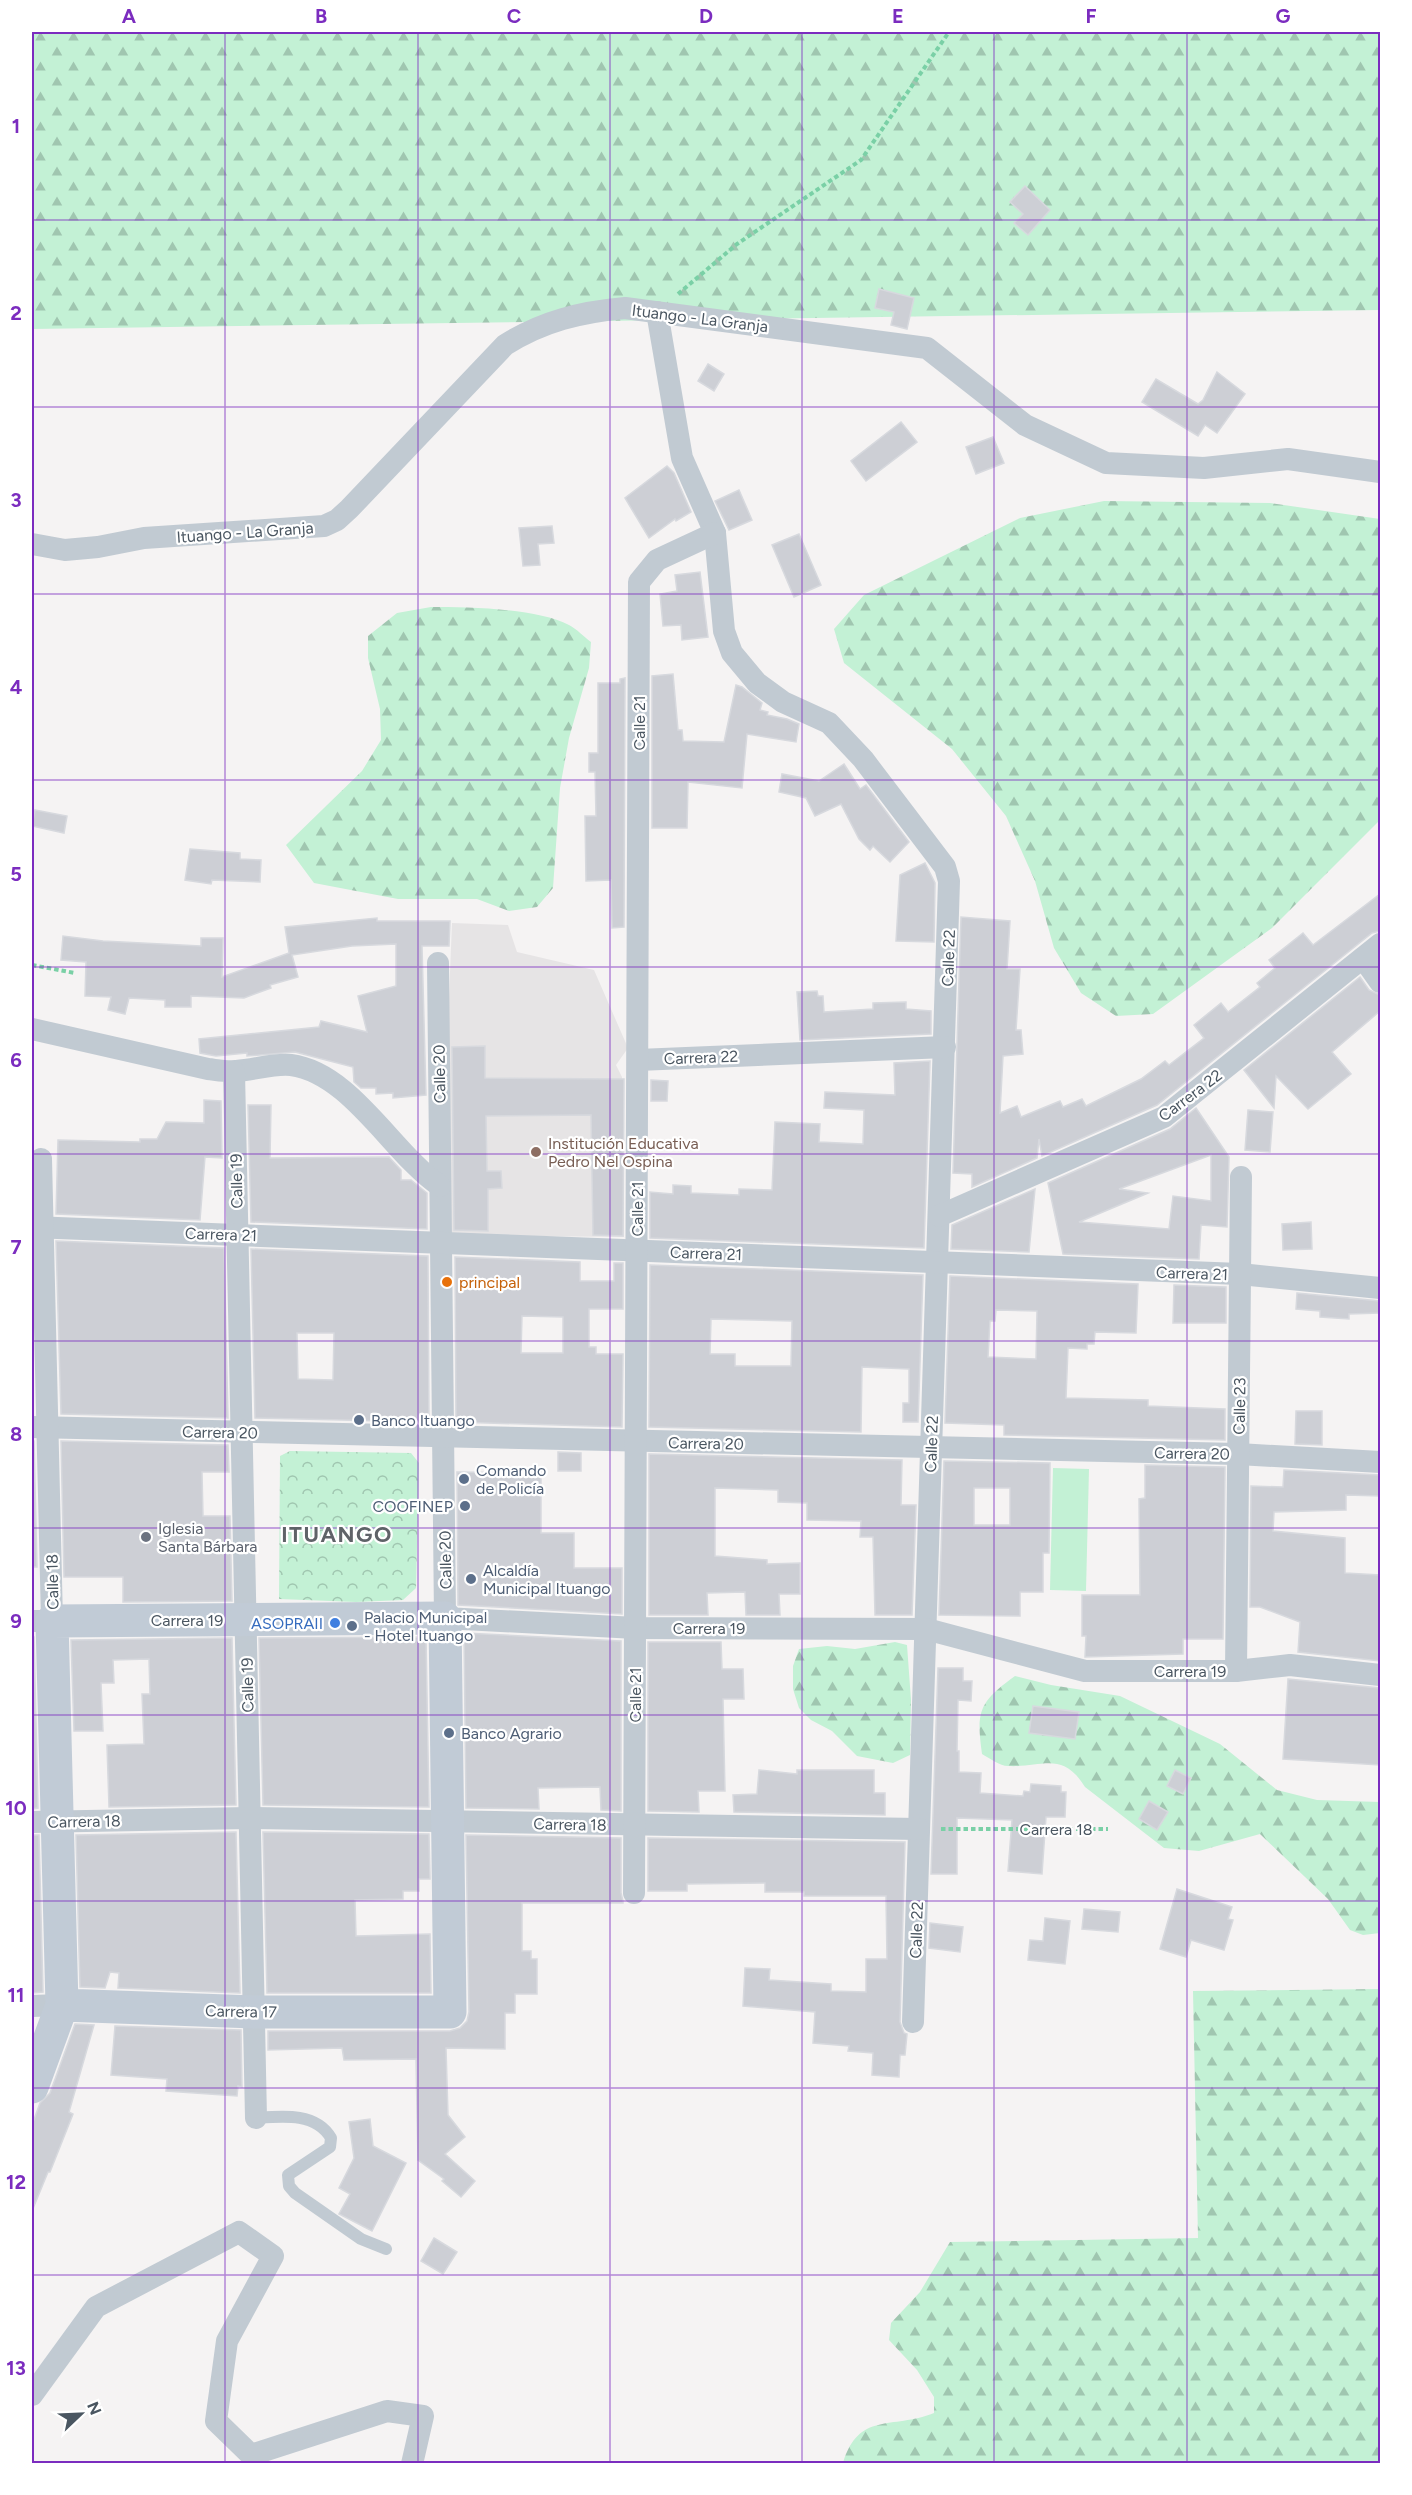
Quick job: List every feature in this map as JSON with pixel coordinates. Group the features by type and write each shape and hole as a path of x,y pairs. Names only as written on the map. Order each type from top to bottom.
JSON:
{"main road":[{"name":"Carrera 19","path":"42,1621 446,1618"},
{"name":"Calle 20","path":"446,1618 450,2012"},
{"name":"Calle 18","path":"42,1621 47,2005"},
{"name":"Carrera 17","path":"47,2005 254,2012 450,2012"},
{"path":"32,2087 47,2005"}],"street":[{"name":"Ituango - La Granja","path":"32,544 65,550 98,547 144,538 324,526 337,520 349,509 512,340 548,322 586,311 625,308 927,348 1025,425 1106,463 1204,468 1288,459 1380,472"},
{"path":"657,312 681,458 715,533"},
{"name":"Calle 22","path":"715,533 724,631 732,653 757,683 783,702 829,723 863,759 945,867 950,880 913,2022"},
{"name":"Calle 21","path":"634,1893 639,582 657,560 715,533"},
{"path":"1372,951 1380,982"},
{"name":"Carrera 22","path":"939,1216 1164,1117 1372,951"},
{"name":"Calle 20","path":"438,963 446,1618"},
{"path":"32,1029 208,1069 234,1072 290,1065 319,1072 346,1095 419,1172 440,1186"},
{"name":"Carrera 22","path":"638,1060 945,1047"},
{"name":"Calle 19","path":"234,1072 256,2118"},
{"name":"Calle 18","path":"41,1159 37,1227 42,1621"},
{"name":"Calle 23","path":"1236,1671 1241,1177"},
{"name":"Carrera 21","path":"37,1227 1240,1275 1380,1288"},
{"name":"Carrera 20","path":"40,1427 1238,1454 1380,1462"},
{"name":"Carrera 19","path":"446,1618 636,1628 926,1629 1085,1671 1236,1671 1290,1665 1380,1674"},
{"name":"Carrera 18","path":"44,1822 249,1818 919,1828"},
{"path":"32,2395 96,2307 239,2232 273,2256 227,2341 216,2421 251,2455 387,2411 423,2416 412,2463"}],"lane":[{"path":"256,2118 289,2116 319,2123 326,2129 331,2138 330,2147 288,2175 289,2186 295,2193 361,2239 386,2249"}],"path":[{"path":"657,312 712,263 861,160 949,32"},
{"path":"32,965 75,974"},
{"name":"Carrera 18","path":"919,1828 1108,1829"}],"shaded area":[{"name":"Institución Educativa Pedro Nel Ospina","path":"452,923 508,925 517,952 594,970 628,1048 616,1065 622,1077 624,1237 448,1235 447,1047"}],"green space":[{"path":"32,32 1380,32 1380,310 32,329"},
{"path":"1104,501 1270,503 1380,519 1380,820 1272,928 1153,1014 1116,1016 1081,993 1054,948 1035,881 1006,816 952,749 844,663 834,629 864,595 1020,518"},
{"path":"431,607 464,607 539,615 569,625 591,642 589,668 569,738 560,788 553,888 537,907 509,911 477,899 398,899 314,883 286,845 362,771 381,740 380,709 368,658 368,636 397,613"},
{"path":"290,1451 411,1453 419,1463 416,1588 403,1600 356,1602 279,1599 280,1456"},
{"path":"1053,1468 1089,1469 1086,1591 1050,1590"},
{"path":"895,1642 907,1645 911,1700 910,1755 893,1763 857,1756 832,1731 811,1720 799,1708 793,1689 793,1666 799,1649 827,1646 855,1649"},
{"path":"1015,1676 1051,1685 1120,1696 1220,1744 1277,1790 1317,1800 1380,1802 1380,1933 1363,1935 1350,1930 1328,1899 1260,1834 1199,1851 1164,1848 1085,1787 1068,1768 1051,1763 1005,1766 982,1754 980,1717 983,1709 994,1693"},
{"path":"1380,1989 1380,2463 843,2463 850,2447 867,2429 934,2413 934,2397 917,2370 889,2340 891,2323 920,2292 950,2242 1198,2238 1193,1991"}],"building":[{"path":"1025,186 1050,210 1028,235 1014,223 1023,214 1010,202"},
{"path":"879,289 914,298 907,329 891,325 894,312 875,308"},
{"path":"708,364 724,374 714,391 698,381"},
{"path":"1217,372 1245,394 1217,433 1205,425 1198,436 1142,402 1156,379 1198,404 1203,400"},
{"path":"901,422 917,442 866,481 851,461"},
{"path":"993,437 1004,463 976,474 966,447"},
{"path":"667,466 674,473 691,512 676,521 675,519 649,538 625,498"},
{"path":"739,490 752,520 729,530 715,501"},
{"path":"552,526 554,543 538,544 540,565 523,566 519,528"},
{"path":"799,534 821,585 794,597 772,545"},
{"path":"700,572 708,637 682,640 681,625 663,626 660,594 677,591 675,575"},
{"path":"673,674 678,730 682,730 683,741 724,742 736,685 762,703 760,710 768,712 767,715 799,724 796,742 747,734 742,788 688,782 687,828 652,828 652,676"},
{"path":"625,678 624,927 612,928 611,880 586,881 585,816 596,816 595,772 589,772 589,753 598,753 598,683 620,683 620,679"},
{"path":"844,764 860,789 866,785 909,842 890,862 873,846 870,850 859,839 841,804 815,816 806,798 779,792 782,774 819,781"},
{"path":"35,810 67,816 64,833 32,826"},
{"path":"190,849 240,853 240,859 261,860 260,882 212,880 211,884 185,880"},
{"path":"925,863 935,883 934,942 896,941 900,875"},
{"path":"1380,894 1380,931 1372,933 1157,1105 1042,1156 1039,1139 1037,1158 972,1187 972,1174 953,1173 961,917 1010,921 1007,969 1020,969 1016,1030 1021,1030 1023,1054 1003,1056 1000,1113 1017,1106 1021,1117 1060,1101 1063,1107 1082,1099 1086,1106 1141,1079 1165,1061 1169,1065 1204,1038 1194,1025 1221,1003 1228,1012 1260,987 1257,983 1275,968 1269,960 1303,933 1313,945"},
{"path":"377,918 377,921 450,921 449,946 422,946 426,1095 393,1098 393,1093 376,1094 376,1088 361,1088 354,1082 353,1067 295,1052 247,1056 247,1053 216,1056 200,1053 199,1039 319,1027 321,1021 367,1032 358,996 396,986 396,944 352,946 292,955 298,977 270,985 271,988 244,998 191,996 191,1007 165,1007 165,1000 129,998 125,1014 108,1010 111,997 85,996 86,962 61,960 63,936 103,941 201,946 201,938 223,938 222,977 289,953 285,927"},
{"path":"1360,977 1369,990 1380,995 1380,1011 1332,1052 1351,1074 1308,1109 1276,1076 1274,1108 1244,1070"},
{"path":"817,991 818,996 823,996 824,1012 873,1009 873,1003 906,1002 906,1009 931,1011 931,1034 800,1040 797,992"},
{"name":"Institución Educativa Pedro Nel Ospina","path":"485,1046 485,1078 624,1079 623,1236 593,1235 591,1115 486,1116 487,1171 501,1171 502,1188 488,1189 488,1231 454,1230 452,1047"},
{"path":"930,1061 924,1248 650,1238 650,1192 673,1194 673,1185 691,1186 691,1193 739,1195 739,1189 772,1190 775,1122 820,1124 819,1142 863,1144 864,1110 824,1108 825,1092 895,1095 894,1063"},
{"path":"651,1080 668,1081 667,1101 651,1101"},
{"path":"204,1100 221,1101 222,1158 205,1157 200,1220 56,1214 58,1140 140,1142 140,1139 157,1139 166,1122 204,1123"},
{"path":"248,1105 271,1105 270,1158 389,1157 401,1170 401,1180 411,1180 427,1193 427,1229 251,1222"},
{"path":"1196,1108 1229,1157 1227,1227 1201,1225 1199,1259 1063,1254 1048,1183 1170,1129","holes":["1211,1155 1211,1201 1173,1196 1169,1229 1079,1222 1148,1193 1119,1189"]},
{"path":"1248,1110 1273,1112 1270,1152 1245,1150"},
{"path":"1035,1189 1029,1252 951,1249 952,1225"},
{"path":"1311,1222 1312,1249 1283,1250 1282,1224"},
{"path":"56,1241 224,1248 228,1418 61,1414"},
{"path":"251,1249 428,1256 429,1422 255,1418","holes":["297,1333 334,1333 333,1380 298,1379"]},
{"path":"455,1257 580,1262 580,1281 614,1281 614,1263 623,1263 623,1309 589,1309 589,1347 596,1347 596,1354 623,1354 622,1427 456,1422","holes":["522,1316 563,1317 563,1353 521,1353"]},
{"path":"650,1265 923,1275 918,1422 903,1422 903,1403 909,1403 909,1369 862,1367 861,1432 649,1427","holes":["711,1319 792,1321 791,1366 735,1366 735,1354 710,1354"]},
{"path":"950,1276 1138,1284 1136,1333 1095,1332 1094,1344 1087,1344 1087,1349 1068,1348 1066,1398 1148,1400 1148,1406 1225,1409 1225,1440 1004,1435 1004,1425 945,1423","holes":["996,1310 1037,1311 1036,1359 988,1357 990,1321 995,1321"]},
{"path":"1174,1285 1226,1287 1226,1323 1173,1323"},
{"path":"1297,1293 1380,1301 1380,1313 1349,1314 1349,1319 1320,1317 1320,1311 1296,1309"},
{"path":"1296,1411 1322,1411 1322,1445 1295,1444"},
{"path":"32,1440 34,1441 37,1567 32,1567"},
{"path":"61,1441 228,1445 229,1472 202,1472 203,1516 230,1516 232,1601 123,1602 123,1577 64,1577"},
{"path":"558,1452 581,1453 581,1471 558,1471"},
{"path":"649,1454 902,1460 901,1505 916,1505 912,1615 875,1615 873,1537 860,1537 861,1521 807,1520 807,1503 778,1502 778,1490 715,1488 715,1556 767,1560 767,1564 800,1563 800,1594 779,1594 780,1615 746,1615 745,1592 707,1593 708,1615 649,1615"},
{"path":"944,1461 1050,1463 1049,1553 1043,1553 1043,1592 1020,1592 1020,1616 939,1615","holes":["974,1488 1010,1488 1010,1525 974,1525"]},
{"path":"1145,1465 1225,1467 1223,1639 1183,1639 1183,1654 1085,1657 1086,1636 1082,1636 1082,1595 1140,1595 1139,1499 1145,1498"},
{"path":"520,1469 541,1469 541,1533 574,1533 574,1568 622,1568 622,1614 458,1605 457,1472 520,1473"},
{"path":"1284,1470 1380,1475 1380,1496 1346,1495 1346,1510 1274,1512 1273,1531 1345,1538 1345,1573 1380,1575 1380,1661 1298,1652 1300,1622 1260,1607 1250,1607 1251,1486 1283,1487"},
{"path":"464,1633 621,1641 621,1811 601,1810 600,1787 538,1788 539,1809 466,1808"},
{"path":"32,1637 34,1637 38,1808 32,1809"},
{"path":"426,1637 429,1807 263,1805 259,1638"},
{"path":"232,1638 236,1805 109,1807 107,1745 144,1744 142,1694 150,1694 149,1659 113,1660 114,1683 101,1683 103,1731 74,1731 71,1640"},
{"path":"648,1642 721,1642 722,1669 743,1669 744,1699 723,1699 725,1791 698,1791 699,1812 648,1811"},
{"path":"938,1668 963,1668 963,1681 972,1681 971,1701 958,1700 957,1751 959,1751 959,1772 981,1773 980,1793 1023,1796 1024,1791 1030,1792 1031,1784 1061,1786 1061,1792 1066,1792 1065,1817 1046,1817 1042,1874 1008,1871 1012,1820 957,1818 957,1874 931,1874"},
{"path":"1288,1679 1380,1688 1380,1765 1283,1759"},
{"path":"1033,1706 1079,1712 1075,1739 1029,1733"},
{"path":"759,1770 797,1774 797,1770 874,1770 874,1793 885,1793 885,1815 734,1812 733,1795 757,1794"},
{"path":"1175,1770 1191,1778 1183,1794 1167,1786"},
{"path":"1149,1801 1168,1812 1157,1830 1139,1819"},
{"path":"236,1832 240,1993 118,1988 119,1973 110,1972 105,1988 80,1987 76,1835"},
{"path":"263,1832 429,1834 430,1879 419,1879 419,1891 403,1891 403,1899 355,1900 356,1936 430,1934 431,1993 267,1993"},
{"path":"32,1835 39,1835 43,1992 32,1993"},
{"path":"466,1835 621,1838 623,1903 522,1903 522,1951 531,1951 531,1959 537,1959 537,1994 515,1994 515,2013 505,2013 505,2049 446,2048 448,2115 465,2137 445,2154 475,2181 461,2197 442,2181 444,2179 418,2160 416,2059 344,2060 342,2048 268,2050 268,2031 450,2031 460,2028 467,2021 469,2012"},
{"path":"648,1838 905,1842 900,2022 904,2033 907,2034 905,2055 900,2055 899,2077 872,2075 873,2053 848,2051 849,2046 813,2043 815,2012 743,2006 745,1968 770,1969 769,1980 831,1984 831,1991 866,1992 866,1959 887,1959 886,1896 804,1896 804,1892 765,1892 765,1883 687,1884 687,1891 648,1891"},
{"path":"1177,1889 1232,1907 1228,1919 1233,1920 1224,1950 1191,1940 1186,1957 1160,1949"},
{"path":"1084,1909 1120,1912 1118,1932 1082,1929"},
{"path":"1045,1918 1070,1921 1065,1964 1028,1960 1030,1940 1043,1941"},
{"path":"930,1923 963,1927 960,1952 929,1948"},
{"path":"75,2024 94,2025 69,2112 73,2114 32,2211 32,2125 40,2103 50,2093"},
{"path":"115,2026 241,2030 242,2087 238,2086 237,2096 166,2091 167,2079 111,2075"},
{"path":"370,2119 373,2146 406,2163 372,2231 339,2214 350,2194 339,2188 354,2158 349,2122"},
{"path":"434,2238 457,2252 443,2274 421,2261"}],"place":[{"name":"Institución Educativa Pedro Nel Ospina","path":"536,1152"},
{"name":"principal","path":"447,1282"},
{"name":"Banco Ituango","path":"359,1420"},
{"name":"Comando de Policía","path":"464,1479"},
{"name":"COOFINEP","path":"465,1506"},
{"name":"Iglesia Santa Bárbara","path":"146,1537"},
{"name":"Alcaldía Municipal Ituango","path":"471,1579"},
{"name":"ASOPRAII","path":"335,1623"},
{"name":"Palacio Municipal - Hotel Ituango","path":"352,1626"},
{"name":"Banco Agrario","path":"449,1733"}],"district":[{"name":"ITUANGO","path":"337,1534"}]}
